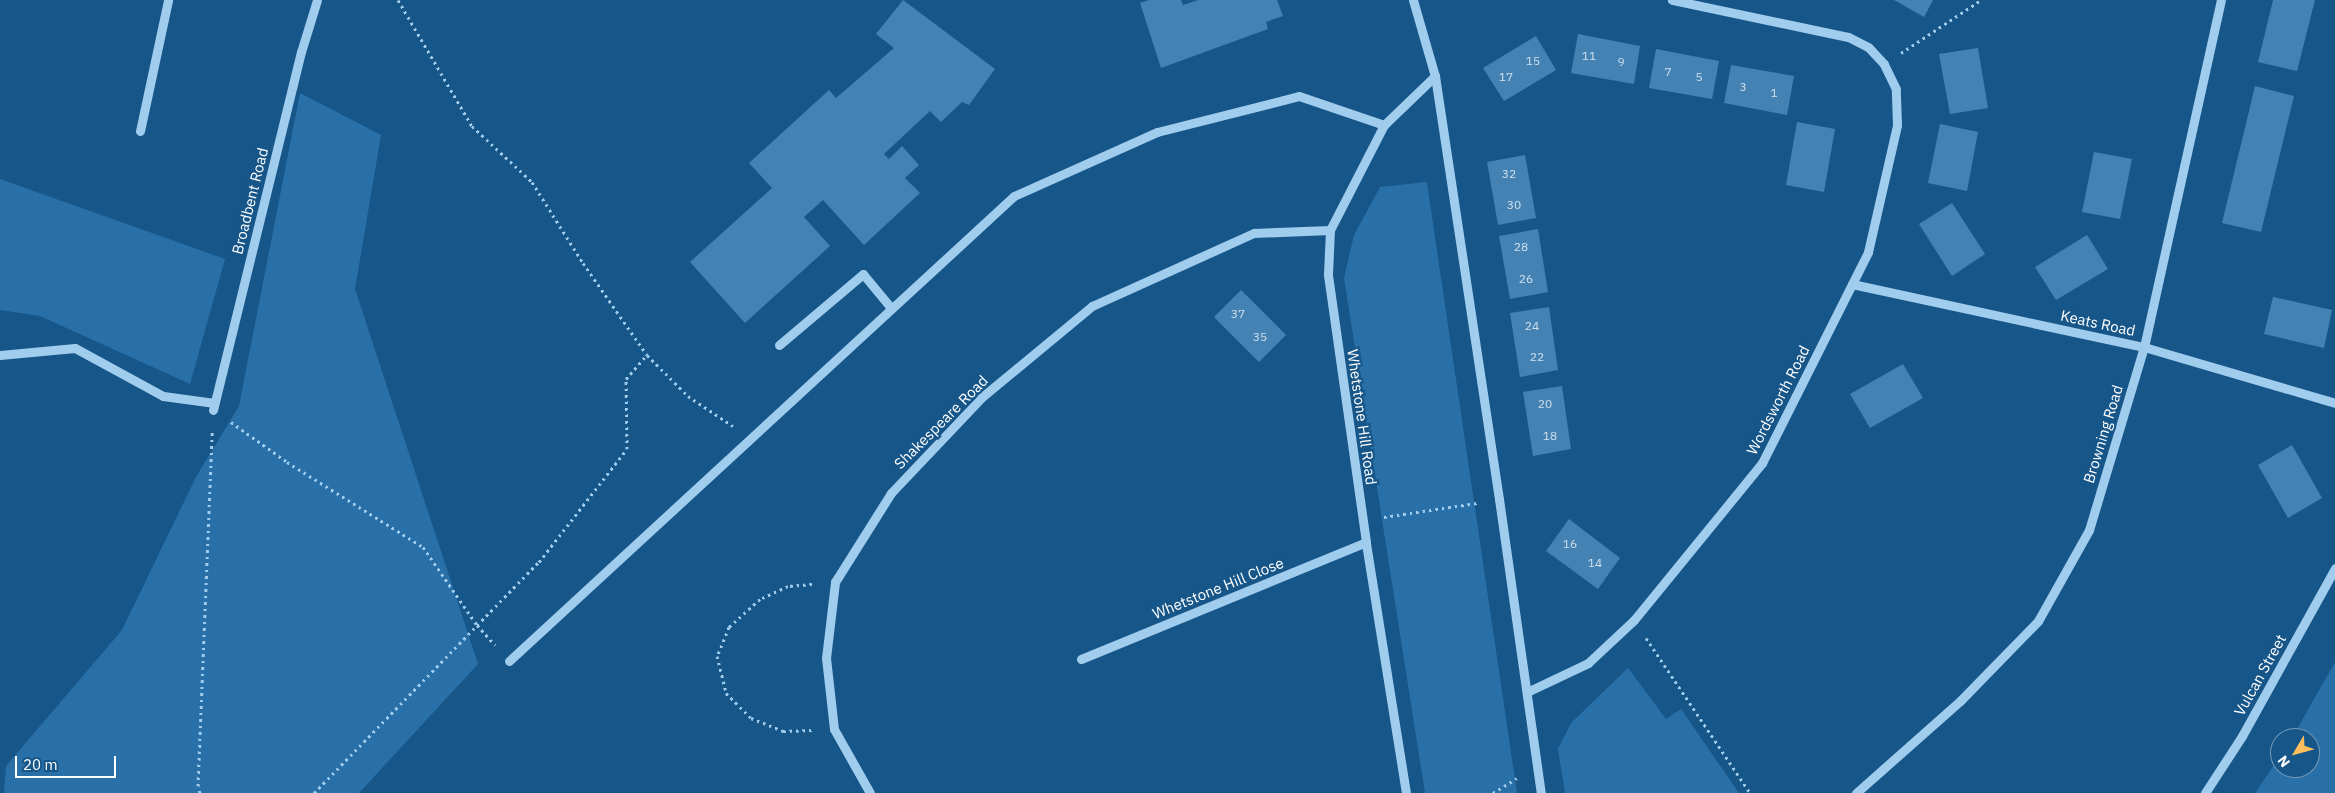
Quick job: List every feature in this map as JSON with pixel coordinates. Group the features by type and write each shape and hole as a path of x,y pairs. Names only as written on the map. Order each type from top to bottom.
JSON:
{"street":[{"path":"140,130 168,0"},
{"name":"Broadbent Road","path":"214,407 301,52 317,0"},
{"path":"1413,0 1435,76 1500,499 1541,793"},
{"name":"Wordsworth Road","path":"1527,692 1588,663 1634,620 1762,463 1868,252 1897,125 1896,89 1884,64 1868,47 1848,37 1672,0"},
{"name":"Browning Road","path":"1856,793 1960,701 2038,621 2088,530 2144,347 2221,0"},
{"name":"Whetstone Hill Road","path":"1406,793 1366,542 1328,274 1330,230 1384,125 1435,76"},
{"path":"509,661 1014,196 1157,132 1299,96 1384,125"},
{"name":"Shakespeare Road","path":"870,793 834,729 826,658 835,582 891,493 982,397 1092,306 1254,233 1330,230"},
{"path":"779,345 863,274 892,308"},
{"name":"Keats Road","path":"1852,284 2144,347 2335,403"},
{"path":"0,355 75,348 163,396 214,407"},
{"name":"Whetstone Hill Close","path":"1081,659 1366,542"},
{"name":"Vulcan Street","path":"2205,793 2242,736 2335,568"}],"path":[{"path":"398,0 472,126 532,182 583,263 647,356 688,396 750,438"},
{"path":"1884,64 1981,0"},
{"path":"314,793 539,562 627,449 626,380 647,356"},
{"path":"214,407 287,462 423,546 477,625 509,661"},
{"path":"200,793 198,786 214,407"},
{"path":"1366,542 1382,518 1500,499"},
{"path":"834,729 783,731 751,718 726,693 718,656 729,627 760,599 788,586 835,582"},
{"path":"1634,620 1750,793"}],"shaded area":[{"path":"300,93 381,135 355,289 478,664 359,793 4,793 6,766 122,630 196,477 239,406"},
{"path":"0,179 225,259 190,384 40,316 0,310"},
{"path":"1427,182 1517,793 1425,793 1344,278 1354,235 1380,187"},
{"path":"2335,662 2335,793 2255,793 2270,771 2270,778 2320,778 2320,728 2298,728"},
{"path":"1628,668 1666,719 1681,709 1739,793 1565,793 1558,749 1571,723"}],"building":[{"path":"903,0 995,69 969,105 962,102 941,122 930,111 884,154 889,159 902,146 919,165 905,178 920,193 864,245 823,200 804,217 830,246 745,323 690,262 772,188 749,163 829,90 836,98 894,48 876,34"},
{"path":"1149,0 1181,0 1183,5 1198,0 1277,0 1283,16 1266,22 1268,29 1161,68 1140,3"},
{"path":"1894,0 1933,0 1924,17"},
{"path":"2273,0 2315,0 2297,71 2258,62"},
{"path":"1578,34 1640,46 1634,84 1571,73"},
{"path":"1536,36 1556,70 1504,101 1483,68"},
{"path":"1978,48 1988,108 1950,114 1939,54"},
{"path":"1656,49 1719,61 1712,99 1649,88"},
{"path":"1731,65 1794,76 1787,115 1724,103"},
{"path":"2255,86 2294,96 2261,232 2222,223"},
{"path":"1797,122 1835,129 1824,192 1786,185"},
{"path":"1940,124 1978,132 1967,191 1928,183"},
{"path":"2094,152 2132,159 2120,219 2082,212"},
{"path":"1525,155 1536,218 1498,225 1487,162"},
{"path":"1952,203 1985,254 1952,276 1919,224"},
{"path":"1538,229 1548,292 1510,299 1499,236"},
{"path":"2087,235 2108,269 2056,300 2035,267"},
{"path":"1241,290 1286,335 1259,362 1214,317"},
{"path":"2273,297 2332,310 2324,348 2264,334"},
{"path":"1549,307 1558,370 1520,377 1510,313"},
{"path":"1903,364 1923,398 1870,428 1850,394"},
{"path":"1562,386 1571,449 1533,456 1523,392"},
{"path":"2292,445 2322,498 2288,518 2258,465"},
{"path":"1569,519 1620,558 1598,589 1546,551"}]}
